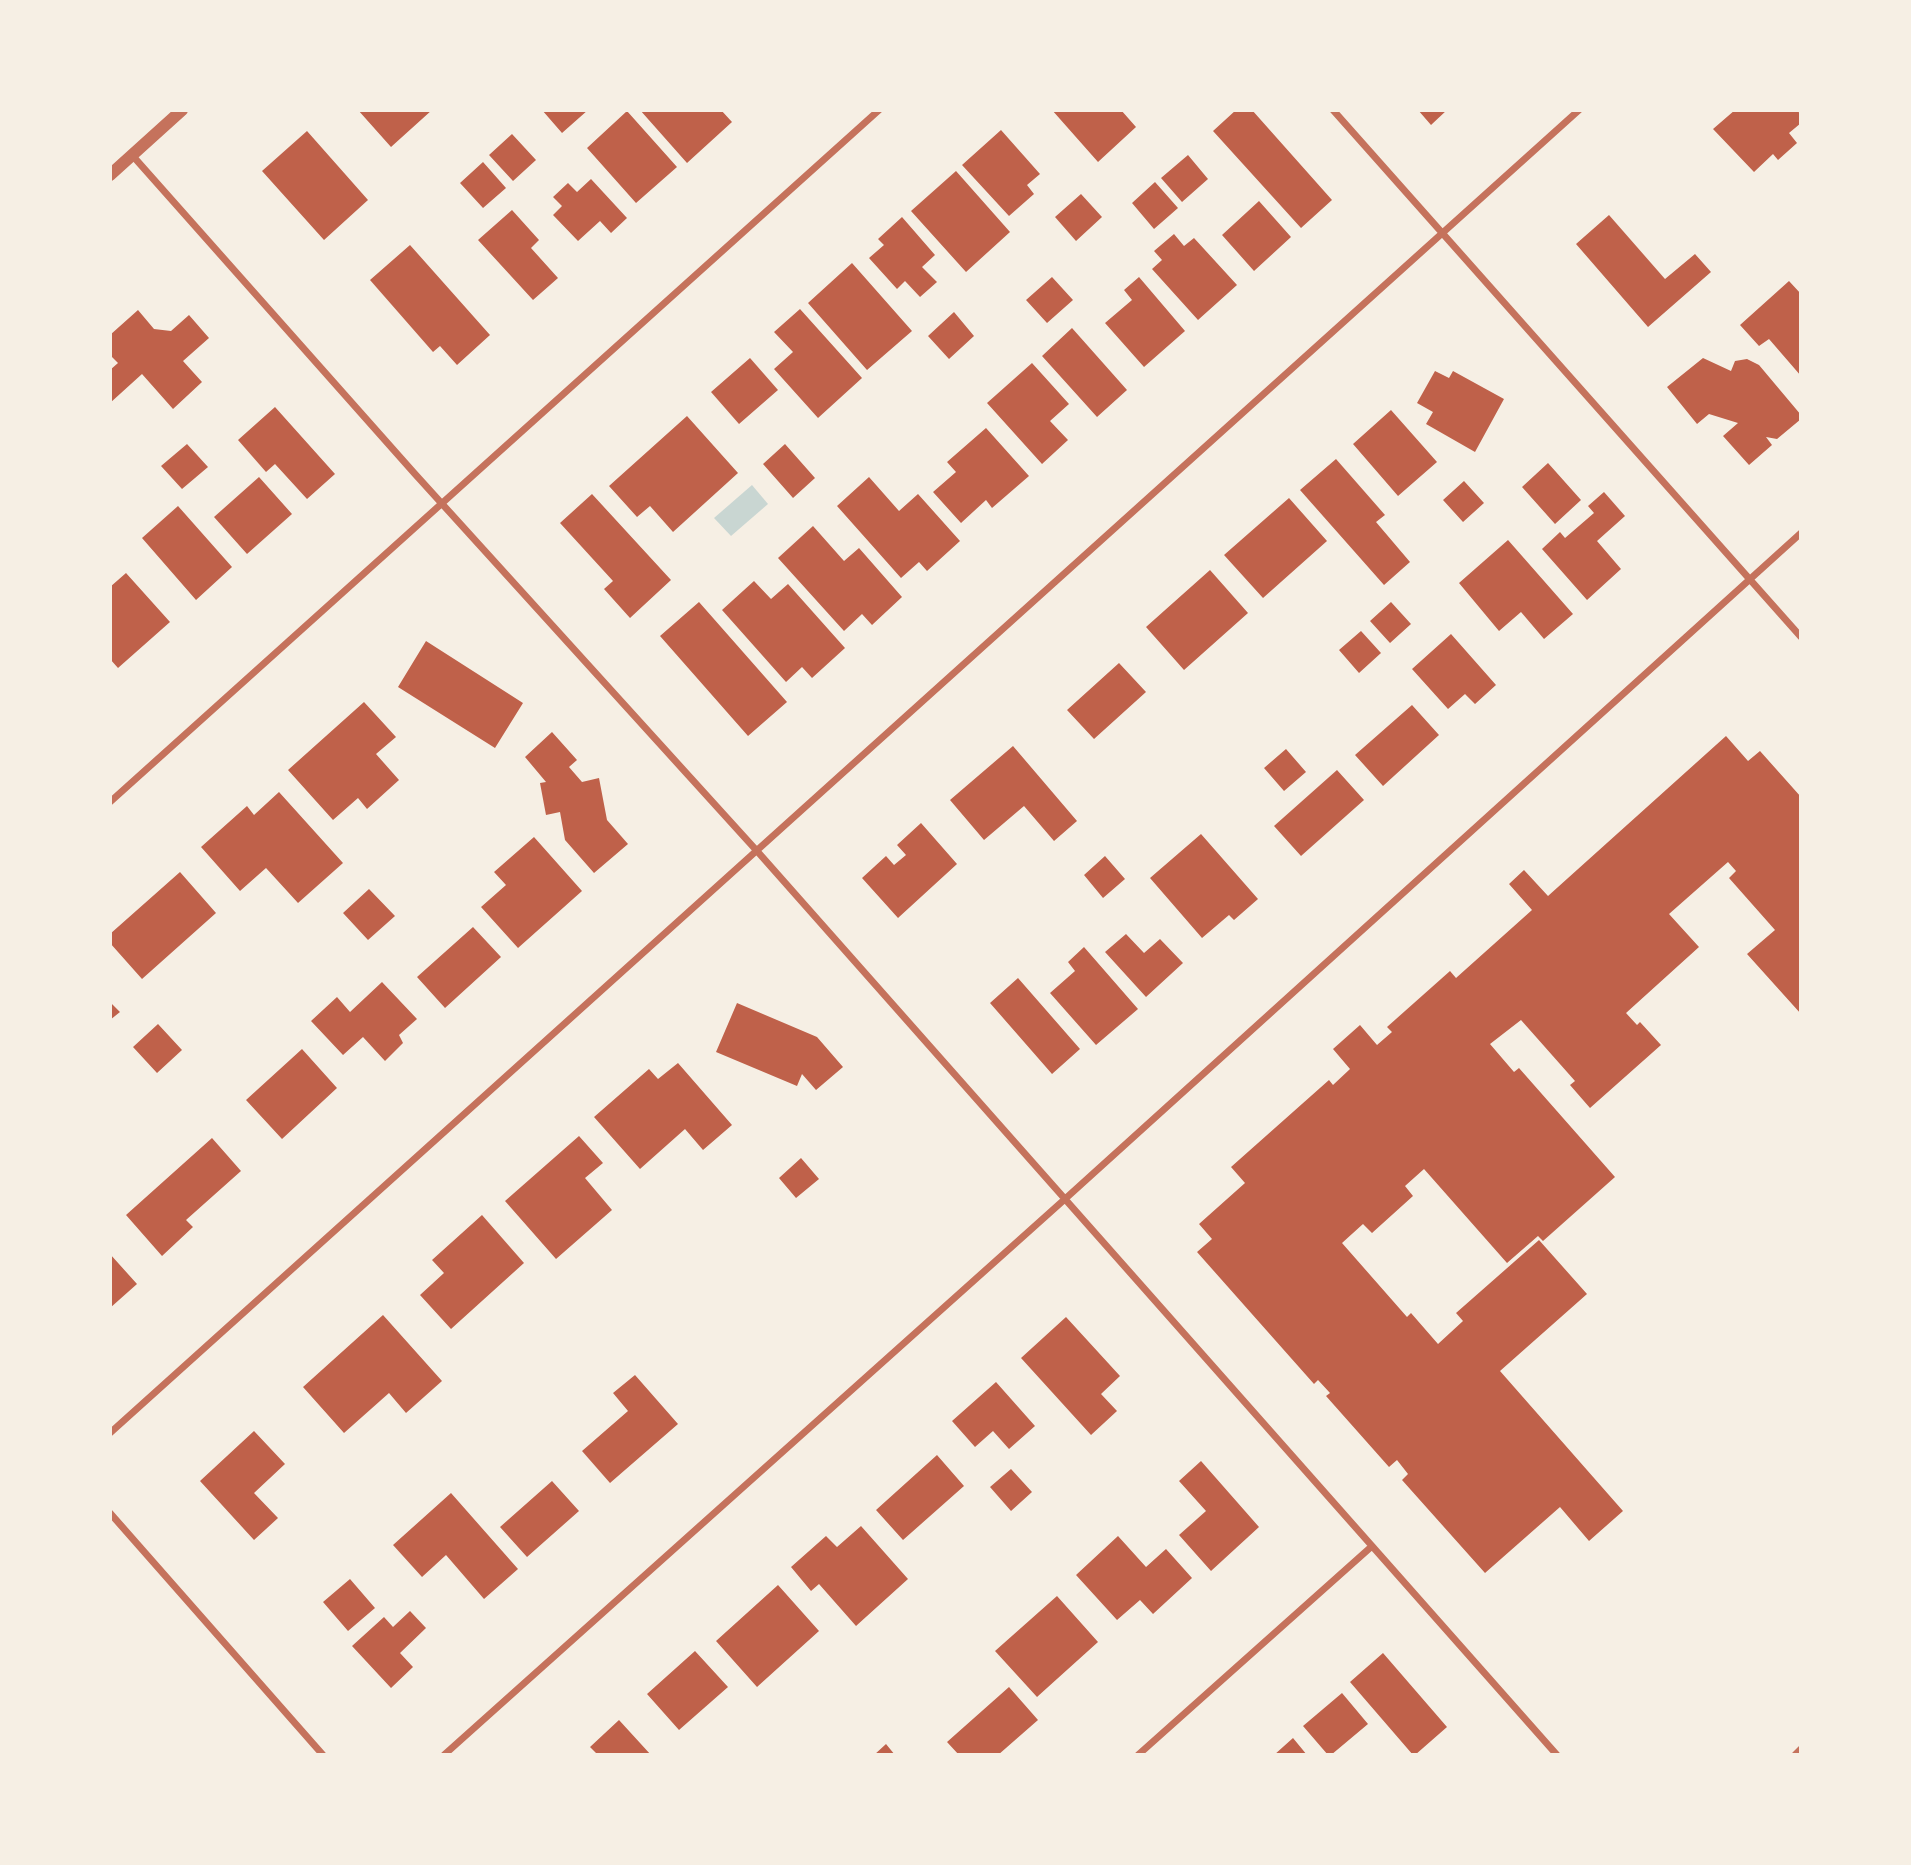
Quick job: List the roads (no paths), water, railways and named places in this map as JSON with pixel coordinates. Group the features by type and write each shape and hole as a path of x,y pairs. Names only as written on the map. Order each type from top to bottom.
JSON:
{"street":[{"path":"110,175 182,110"},
{"path":"110,802 879,110"},
{"path":"1333,110 1801,637"},
{"path":"110,1433 1579,110"},
{"path":"132,155 442,504 757,851 1557,1755"},
{"path":"444,1755 1065,1199 1801,533"},
{"path":"110,1513 323,1755"},
{"path":"1138,1755 1371,1546"},
{"path":"1795,1755 1801,1749"}]}
